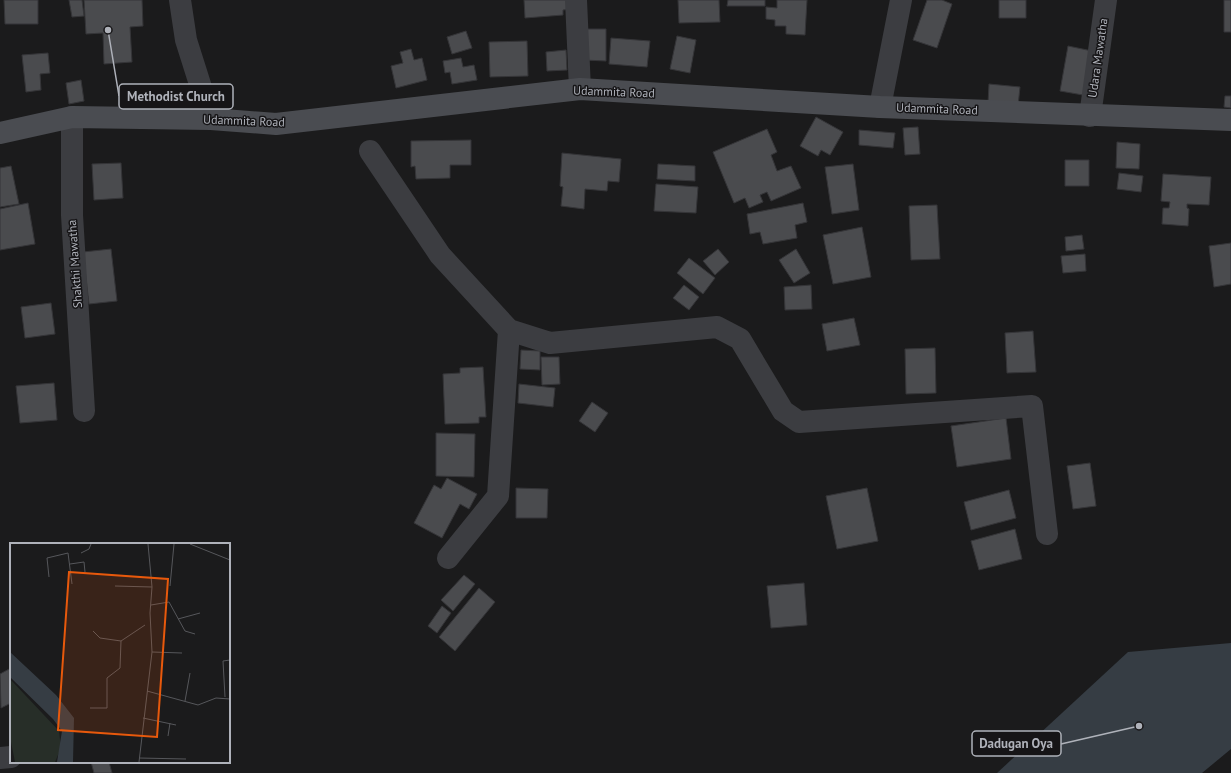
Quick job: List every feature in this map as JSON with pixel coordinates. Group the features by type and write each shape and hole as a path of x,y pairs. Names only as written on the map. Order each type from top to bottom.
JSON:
{"street":[{"path":"180,0 186,40 211,119"},
{"path":"576,0 580,89"},
{"path":"880,107 901,0"},
{"name":"Udara Mawatha","path":"1090,116 1106,0"},
{"name":"Udammita Road","path":"0,133 72,117 211,119 276,124 580,89 880,107 1090,116 1231,120"},
{"name":"Shakthi Mawatha","path":"72,117 72,215 84,411"},
{"path":"370,151 440,255 509,330 550,343 717,327 740,338 783,410 799,422 1032,406 1047,534"},
{"path":"448,558 498,496 509,330"},
{"path":"0,758 10,757"}],"shaded area":[{"path":"1231,643 1231,749 1202,773 997,773 1128,652"}],"building":[{"path":"4,0 38,0 38,24 5,24"},
{"path":"69,0 82,0 84,16 72,17"},
{"path":"84,0 142,0 143,26 130,27 132,62 104,64 103,33 86,34"},
{"path":"524,0 571,0 571,9 563,10 563,15 525,18"},
{"path":"678,0 719,0 720,22 679,23"},
{"path":"728,0 765,0 765,6 727,6"},
{"path":"777,0 807,0 805,35 786,34 786,26 775,26 775,20 766,19 766,7 777,8"},
{"path":"927,0 942,0 952,4 937,48 913,40"},
{"path":"999,0 1026,0 1026,18 999,18"},
{"path":"1224,0 1231,0 1231,32 1224,32"},
{"path":"585,29 606,29 606,61 584,60"},
{"path":"466,31 472,48 452,54 447,37"},
{"path":"677,36 696,40 690,73 670,69"},
{"path":"611,38 650,41 647,67 609,64"},
{"path":"527,41 528,76 490,77 489,42"},
{"path":"1068,46 1092,51 1083,95 1060,91"},
{"path":"411,49 414,60 422,58 427,80 396,88 391,66 403,63 400,52"},
{"path":"566,50 567,70 547,71 546,52"},
{"path":"48,53 50,73 40,74 41,90 26,92 22,55"},
{"path":"461,58 463,67 474,65 477,80 452,84 450,72 445,73 443,61"},
{"path":"81,80 84,101 69,104 66,83"},
{"path":"989,84 1020,87 1018,106 988,103"},
{"path":"1225,96 1231,96 1231,108 1224,107"},
{"path":"816,117 843,132 830,155 821,150 818,156 800,146"},
{"path":"918,127 920,154 905,155 903,128"},
{"path":"767,129 777,152 771,155 777,171 791,166 801,188 771,201 767,192 760,195 763,202 749,208 745,198 734,203 713,152"},
{"path":"859,130 895,133 893,148 859,145"},
{"path":"471,140 471,165 450,165 450,178 416,179 415,166 411,167 411,141"},
{"path":"1117,142 1140,144 1139,169 1116,168"},
{"path":"562,153 621,159 619,182 608,181 607,191 585,189 584,209 561,206 563,187 560,186"},
{"path":"1065,160 1089,160 1089,186 1065,186"},
{"path":"121,163 123,198 94,200 92,164"},
{"path":"658,164 695,166 695,181 657,179"},
{"path":"853,164 859,210 832,214 825,167"},
{"path":"11,166 19,204 0,207 0,168"},
{"path":"1119,173 1143,176 1141,192 1117,189"},
{"path":"1163,174 1211,177 1209,205 1187,204 1187,208 1189,209 1188,226 1162,224 1163,208 1169,208 1170,202 1161,201"},
{"path":"656,184 698,187 696,213 654,211"},
{"path":"28,203 35,244 0,250 0,209"},
{"path":"803,203 807,222 795,225 797,238 763,244 760,232 750,234 747,214"},
{"path":"937,205 940,259 911,260 909,206"},
{"path":"862,227 871,277 833,284 823,235"},
{"path":"1082,235 1084,249 1066,251 1065,237"},
{"path":"1231,243 1231,284 1214,287 1209,246"},
{"path":"111,249 117,301 89,304 83,252"},
{"path":"718,249 729,262 715,275 703,261"},
{"path":"796,249 810,273 794,283 779,260"},
{"path":"1085,254 1086,271 1063,273 1061,256"},
{"path":"689,258 715,278 703,294 677,273"},
{"path":"684,285 699,297 689,310 673,298"},
{"path":"811,285 812,309 785,310 784,287"},
{"path":"51,303 55,334 25,338 21,307"},
{"path":"854,318 860,345 827,351 822,324"},
{"path":"1033,331 1036,372 1007,373 1005,333"},
{"path":"935,348 936,393 906,394 905,349"},
{"path":"521,350 540,351 540,370 520,369"},
{"path":"541,357 559,357 560,384 542,385"},
{"path":"483,367 486,417 479,417 479,423 445,424 443,374 460,373 460,368"},
{"path":"54,383 57,420 20,423 16,386"},
{"path":"519,384 555,388 553,407 518,403"},
{"path":"592,402 608,413 595,432 579,421"},
{"path":"1006,418 1011,459 957,467 951,426"},
{"path":"436,433 475,434 474,477 436,476"},
{"path":"1090,463 1096,506 1073,509 1067,466"},
{"path":"447,478 477,494 469,509 460,504 442,538 414,523 434,485 441,489"},
{"path":"516,488 548,489 547,518 516,518"},
{"path":"867,488 878,541 837,549 826,496"},
{"path":"1009,490 1016,518 971,530 964,502"},
{"path":"1015,529 1022,559 979,570 971,541"},
{"path":"464,575 475,584 453,611 441,600"},
{"path":"804,583 807,625 771,628 767,586"},
{"path":"479,588 495,602 455,651 439,637"},
{"path":"442,606 451,613 437,633 428,626"},
{"path":"10,669 10,704 1,708 0,674"},
{"path":"91,763 109,763 112,773 94,773"}],"place":[{"name":"Methodist Church","path":"108,30"},
{"name":"Dadugan Oya","path":"1139,726"}]}
